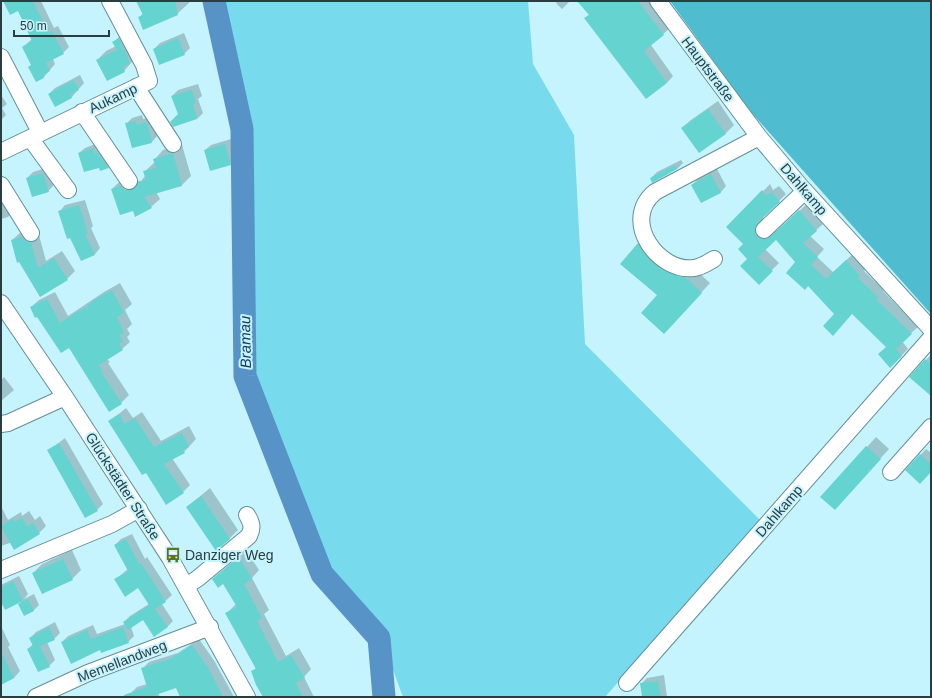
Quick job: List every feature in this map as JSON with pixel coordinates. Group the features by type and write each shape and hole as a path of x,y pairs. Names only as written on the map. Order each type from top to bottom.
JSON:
{"street":[{"name":"Aukamp","path":"1,152 149,81 144,65 110,1"},
{"name":"Hauptstraße","path":"658,1 759,137"},
{"path":"1,57 35,135 68,190"},
{"path":"136,87 173,144"},
{"path":"82,112 129,181"},
{"path":"714,259 703,266 683,268 663,257 653,249 646,239 641,226 643,207 648,199 656,192 759,137"},
{"name":"Dahlkamp","path":"759,137 805,192 931,329"},
{"path":"1,186 31,233"},
{"path":"764,230 805,192"},
{"name":"Glückstädter Straße","path":"1,303 139,509 210,627 247,697"},
{"name":"Dahlkamp","path":"627,683 931,338"},
{"path":"1,424 8,423 65,397"},
{"path":"891,472 931,427"},
{"path":"1,570 112,524 139,509"},
{"path":"186,586 197,580 249,536 252,530 252,523 247,515"},
{"name":"Memellandweg","path":"36,697 88,674 210,627"}],"shaded area":[{"path":"219,1 528,1 533,64 574,135 585,344 761,521 605,697 403,697 381,637 324,572 247,375 246,129"},
{"path":"670,1 931,1 931,314 750,111"}],"building":[{"path":"3,1 38,1 34,3 48,33 52,31 64,54 46,63 50,71 43,75 44,78 36,82 28,67 31,65 22,47 32,41 18,11 10,15"},
{"path":"136,1 175,1 178,15 143,30 138,17 143,15"},
{"path":"577,1 638,1 664,35 644,51 667,83 646,99 584,18 589,15"},
{"path":"119,38 130,63 123,67 125,72 107,81 96,60 117,50 112,42"},
{"path":"178,38 185,55 159,65 153,49"},
{"path":"74,80 79,90 70,94 72,98 55,107 48,94"},
{"path":"192,90 196,103 193,104 197,119 173,127 170,122 178,114 171,96"},
{"path":"708,109 726,134 699,153 681,128"},
{"path":"136,121 137,125 147,122 152,143 132,148 125,123"},
{"path":"225,144 231,165 210,171 204,150"},
{"path":"93,148 95,154 98,153 109,168 100,171 99,168 84,172 78,153"},
{"path":"173,153 182,186 144,197 152,208 135,217 133,211 120,215 111,189 121,186 125,190 134,189 138,182 146,180 143,171 156,168 153,159"},
{"path":"675,165 677,169 652,183 650,178"},
{"path":"43,173 49,192 32,197 26,178"},
{"path":"711,174 721,193 701,203 691,185"},
{"path":"762,190 766,196 772,192 780,202 757,223 755,232 757,237 766,239 770,237 799,210 817,231 803,243 818,257 811,265 826,279 846,260 860,276 858,278 878,297 876,299 912,334 896,349 902,356 890,368 878,354 886,347 852,314 833,336 823,326 834,314 808,286 805,290 786,273 795,262 776,240 758,257 773,271 759,285 740,266 747,259 738,249 743,244 726,227"},
{"path":"79,205 88,233 85,234 95,255 81,261 70,238 67,239 58,211"},
{"path":"22,237 26,241 31,242 38,268 54,258 68,280 40,297 19,262 17,263 11,240"},
{"path":"638,243 651,261 665,271 685,277 702,293 664,334 641,313 657,295 620,264"},
{"path":"112,290 124,313 117,317 124,333 119,335 123,342 119,344 123,350 99,365 102,371 101,372 122,404 109,412 69,348 61,353 37,317 35,318 30,307 47,299 60,323 85,307 88,309 87,306 95,299"},
{"path":"925,359 931,364 931,396 909,377"},
{"path":"119,414 125,424 135,418 154,447 182,433 189,447 183,450 185,453 164,464 184,493 166,505 146,473 142,475 108,421"},
{"path":"59,443 98,511 85,518 47,450"},
{"path":"866,446 881,459 835,510 820,497"},
{"path":"920,454 931,464 931,472 920,484 905,470"},
{"path":"201,496 230,539 216,551 186,507"},
{"path":"22,518 27,526 33,523 40,534 14,550 1,526 13,519 15,522"},
{"path":"126,539 139,564 141,563 166,602 155,609 168,627 154,637 143,620 128,630 123,622 149,605 138,588 125,597 114,579 128,571 114,545"},
{"path":"239,557 252,579 244,584 262,618 257,621 278,662 291,655 305,678 296,683 303,697 263,697 256,685 251,671 256,669 225,613 237,607 223,584 218,588 212,579"},
{"path":"63,559 73,580 42,594 32,573"},
{"path":"13,581 23,601 5,610 1,602 1,587"},
{"path":"28,599 34,611 24,616 18,604"},
{"path":"49,627 55,640 40,646 50,667 38,672 27,649 33,646 29,638"},
{"path":"123,627 129,643 101,653 100,650 71,664 61,642 87,630 91,639"},
{"path":"192,645 209,669 223,697 180,697 176,688 150,697 124,697 124,695 147,687 141,668 170,659"},
{"path":"1,652 14,678 1,685"},
{"path":"658,681 661,697 642,697 640,683"}],"waterway":[{"name":"Bramau","path":"214,1 242,129 245,376 322,574 379,638 384,697"}],"place":[{"name":"Danziger Weg","path":"173,555"}]}
